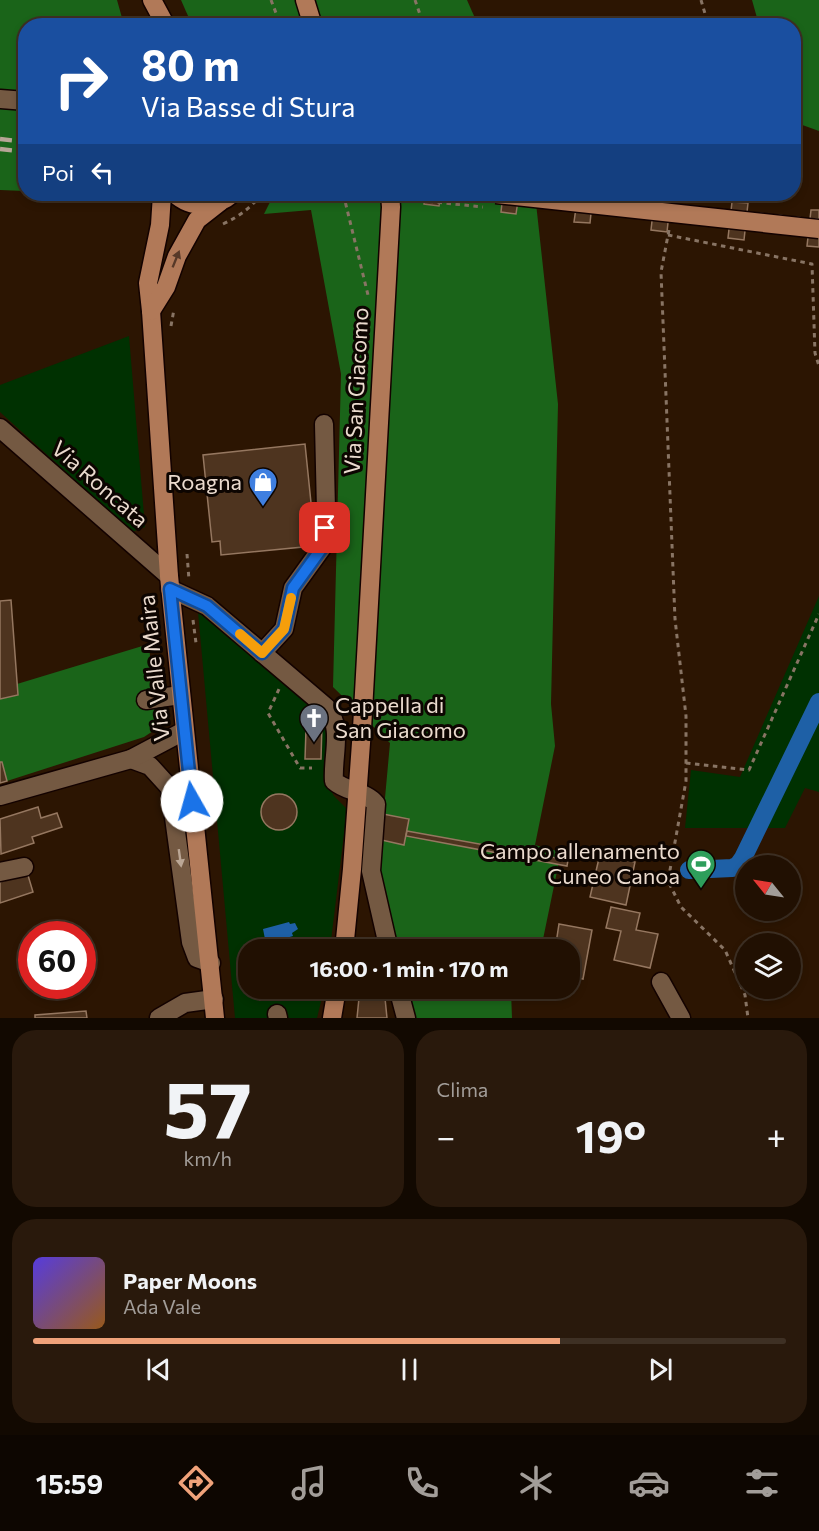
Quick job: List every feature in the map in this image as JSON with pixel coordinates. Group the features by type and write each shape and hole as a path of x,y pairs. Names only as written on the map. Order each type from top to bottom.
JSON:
{"main road":[{"path":"305,0 311,18"},
{"path":"154,3 156,18"},
{"path":"154,3 162,18"},
{"name":"Via Valle Maira","path":"162,201 160,225 148,283 169,582 216,1018"},
{"path":"186,201 206,205 217,201"},
{"path":"151,311 166,288 177,256 197,220 222,201"},
{"name":"Via San Giacomo","path":"345,939 358,793 391,201"},
{"path":"561,201 819,229"},
{"path":"332,1018 335,999"}],"street":[{"path":"0,99 18,101"},
{"path":"262,653 284,629 293,588 324,545 326,510 324,424"},
{"name":"Via Roncata","path":"0,428 169,582"},
{"path":"169,582 207,606 334,715 337,724 334,781 340,787 372,799 376,804 371,871 386,939"},
{"path":"146,700 180,695"},
{"path":"0,796 131,759 184,731"},
{"path":"131,759 150,766 170,788 191,942 197,958 211,963"},
{"path":"0,872 24,867"},
{"path":"661,982 681,1018"},
{"path":"159,1018 185,1003 214,999"},
{"path":"401,999 406,1018"}],"path":[{"path":"271,0 278,18"},
{"path":"415,0 421,18"},
{"path":"701,0 707,18"},
{"path":"219,226 239,217 256,201"},
{"path":"345,201 369,299"},
{"path":"669,225 661,272 675,619 686,716 686,781 668,881 681,907 725,950 745,995 748,1018"},
{"path":"668,236 812,264 815,353 819,366"},
{"path":"171,333 175,300"},
{"path":"186,544 194,627"},
{"path":"686,763 749,770 819,614"},
{"path":"286,673 268,713 300,768 312,768"}],"green space":[{"path":"0,0 117,0 122,18 18,18 18,191 0,190"},
{"path":"181,0 467,0 475,18 189,18"},
{"path":"752,0 819,0 819,131 801,125 801,18 757,18"},
{"path":"270,201 536,201 558,404 551,704 555,746 535,845 561,852 543,939 392,939 387,920 377,839 385,798 390,743 333,687 341,374 311,210 264,214"},
{"path":"129,336 145,527 132,532 0,412 0,385"},
{"path":"819,596 819,792 805,788 785,828 685,828 691,770 740,777"},
{"path":"198,612 322,714 330,731 324,778 334,796 347,809 331,939 238,939 238,999 322,999 317,1018 235,1018"},
{"path":"149,644 156,729 144,737 7,781 2,762 0,762 0,699 18,695 17,684"},
{"path":"408,999 511,999 512,1018 413,1018"}],"water":[{"path":"289,922 290,924 295,923 298,929 292,933 293,936 283,939 265,939 263,929"}],"building":[{"path":"424,201 440,201 439,206 424,204"},
{"path":"502,201 518,201 516,214 501,212"},
{"path":"577,201 592,201 590,223 574,222"},
{"path":"654,201 670,201 667,232 651,230"},
{"path":"732,202 748,203 744,240 728,238"},
{"path":"811,210 819,210 819,247 807,246"},
{"path":"305,444 314,532 302,533 303,547 221,555 220,541 212,542 203,455"},
{"path":"11,600 18,695 0,699 0,601"},
{"name":"Cappella di San Giacomo","path":"315,719 322,724 321,759 305,759 306,729 311,720"},
{"path":"0,762 2,762 7,781 0,783"},
{"path":"279,794 292,799 297,812 292,825 279,830 266,825 261,812 266,799"},
{"path":"38,807 41,818 57,813 62,827 32,837 34,843 1,854 0,819"},
{"path":"383,814 409,819 404,845 377,839"},
{"path":"407,831 568,860 567,866 406,836"},
{"path":"600,854 635,862 626,905 590,897"},
{"path":"27,872 33,892 0,903 0,882"},
{"path":"611,907 640,913 636,930 658,934 650,968 614,960 621,931 606,928"},
{"path":"559,924 592,930 583,979 580,978 580,939 557,939"},
{"path":"359,999 385,999 387,1018 357,1018"},
{"path":"86,1011 87,1018 35,1018 35,1015"}],"waterway":[{"path":"689,870 732,868 738,865 819,702"}],"railway":[{"path":"0,139 18,141"},
{"path":"0,149 18,151"},
{"path":"511,201 819,234"},
{"path":"626,201 819,221"}],"slow traffic":[{"path":"240,634 262,653 284,629 291,598"}],"place":[{"name":"Roagna","path":"263,508"},
{"name":"Cappella di San Giacomo","path":"314,744"},
{"name":"Campo allenamento Cuneo Canoa","path":"701,890"}],"route":[{"path":"192,801 170,589 207,606 262,653 284,629 293,588 324,545 325,528"}]}
